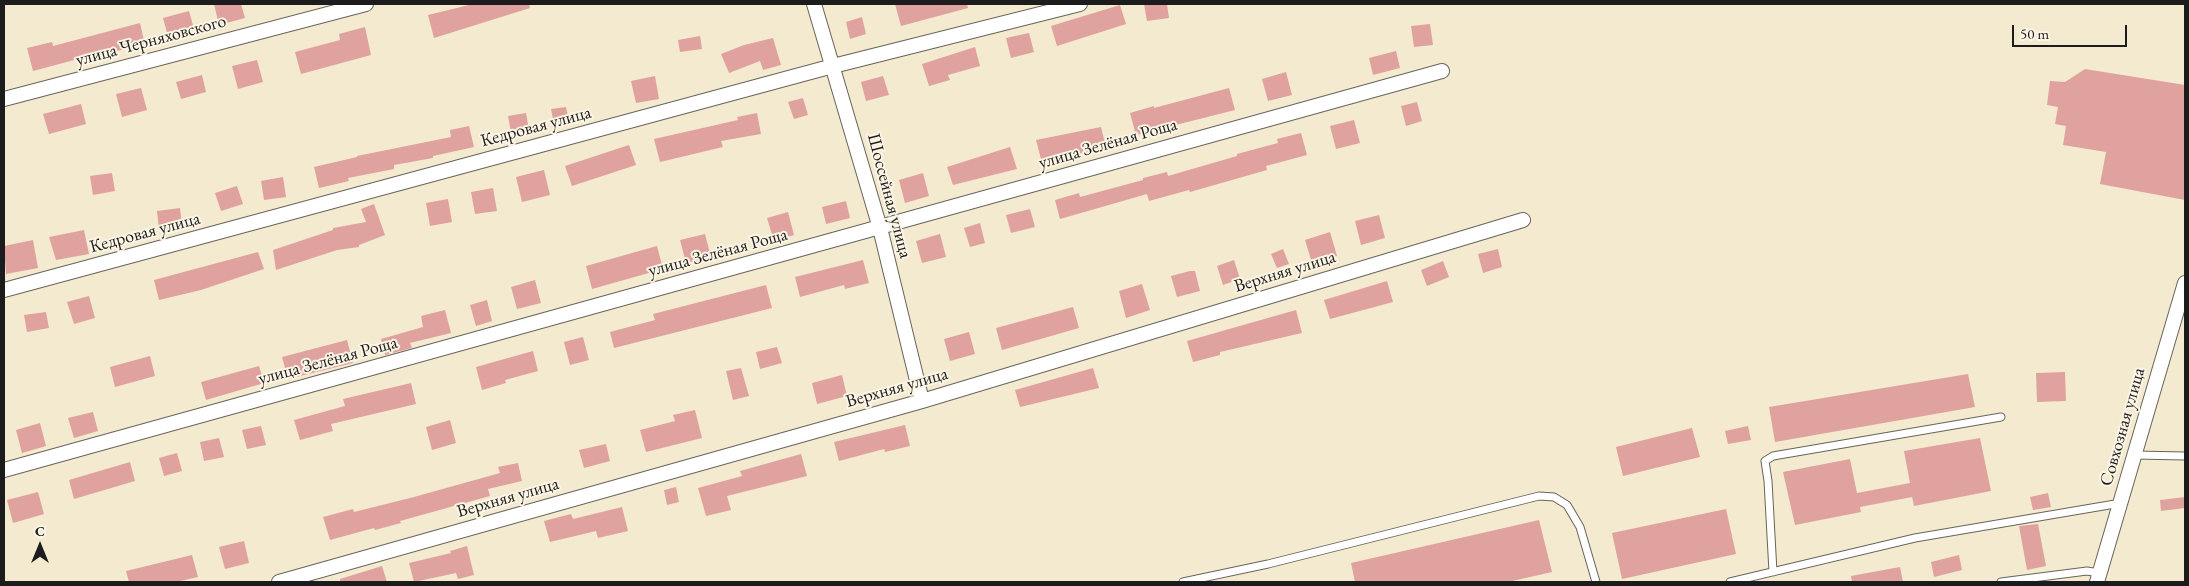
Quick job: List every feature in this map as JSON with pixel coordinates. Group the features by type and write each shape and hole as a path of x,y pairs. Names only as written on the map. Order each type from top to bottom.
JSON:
{"street":[{"name":"улица Черняховского","path":"4,99 366,4"},
{"name":"Шоссейная улица","path":"814,4 880,228 922,400"},
{"name":"Кедровая улица","path":"4,290 833,66 1080,4"},
{"name":"улица Зелёная Роща","path":"4,470 1442,71"},
{"name":"Верхняя улица","path":"279,582 922,400 1523,220"},
{"name":"Совхозная улица","path":"2098,578 2185,283"}],"lane":[{"path":"1773,572 1766,461 1773,456 2001,417"},
{"path":"2135,455 2185,456"},
{"path":"1183,582 1268,564 1539,496 1554,497 1567,505 1580,527 1596,582"},
{"path":"1730,582 1915,538 2121,502"},
{"path":"2005,582 2086,571 2098,578"}],"building":[{"path":"214,4 241,4 245,18 219,25"},
{"path":"473,4 529,4 530,8 434,38 428,15"},
{"path":"895,4 967,4 968,8 901,26"},
{"path":"1144,4 1167,4 1169,18 1147,21"},
{"path":"1120,5 1126,24 1057,46 1051,26"},
{"path":"189,11 194,29 168,36 163,18"},
{"path":"862,17 866,34 850,39 846,22"},
{"path":"140,23 145,45 78,59 33,71 27,48 52,42 53,46"},
{"path":"1430,24 1433,45 1414,47 1411,26"},
{"path":"365,27 371,55 301,74 295,52 340,40 339,34"},
{"path":"1029,33 1034,52 1011,58 1006,38"},
{"path":"700,36 702,49 680,52 678,40"},
{"path":"773,38 781,65 763,70 760,61 729,73 721,54 744,45"},
{"path":"975,47 980,66 948,75 950,80 929,86 922,64"},
{"path":"1396,51 1400,68 1373,75 1369,58"},
{"path":"257,60 263,82 238,89 232,66"},
{"path":"2085,69 2185,85 2185,200 2100,184 2106,152 2063,145 2066,126 2055,124 2058,107 2047,105 2050,81 2065,82"},
{"path":"1286,72 1292,95 1268,101 1262,79"},
{"path":"202,75 206,92 181,99 176,82"},
{"path":"655,76 659,99 636,103 631,81"},
{"path":"883,76 889,95 866,101 861,82"},
{"path":"141,88 147,110 122,117 116,94"},
{"path":"1229,88 1235,110 1136,135 1130,113"},
{"path":"803,98 808,115 794,119 788,102"},
{"path":"1417,102 1422,121 1406,126 1401,106"},
{"path":"81,104 86,124 49,134 43,114"},
{"path":"566,107 569,121 554,124 551,109"},
{"path":"526,113 529,130 511,133 508,116"},
{"path":"757,113 761,134 721,141 723,147 660,162 654,139 738,120 737,117"},
{"path":"1354,120 1360,143 1336,149 1330,126"},
{"path":"469,126 474,147 433,156 433,158 394,165 394,169 348,178 349,181 319,188 314,167 357,156 451,137 450,130"},
{"path":"1101,127 1106,147 1042,163 1036,140"},
{"path":"1301,133 1307,155 1266,166 1267,170 1190,192 1189,190 1149,201 1147,194 1060,219 1055,200 1079,193 1080,197 1167,172 1168,176 1278,143 1277,139"},
{"path":"629,145 636,165 572,186 565,166"},
{"path":"1010,147 1017,169 953,185 947,167"},
{"path":"544,170 550,195 522,202 516,177"},
{"path":"112,173 115,191 93,195 90,176"},
{"path":"923,173 929,196 905,203 899,180"},
{"path":"283,177 286,197 264,200 261,181"},
{"path":"237,186 243,204 221,211 215,193"},
{"path":"493,188 497,211 475,214 471,192"},
{"path":"448,199 452,222 430,226 426,203"},
{"path":"846,201 850,218 826,224 822,207"},
{"path":"374,204 385,235 359,245 359,247 337,250 276,270 273,250 333,230 333,228 366,222 361,209"},
{"path":"180,208 182,227 159,230 157,211"},
{"path":"1030,209 1035,227 1011,233 1006,215"},
{"path":"788,212 794,235 774,241 767,218"},
{"path":"1379,215 1385,238 1361,245 1355,221"},
{"path":"980,223 985,243 970,247 964,228"},
{"path":"84,230 89,254 56,260 49,237"},
{"path":"1330,232 1337,256 1312,263 1305,240"},
{"path":"705,234 711,257 686,263 680,240"},
{"path":"940,234 946,257 922,263 916,241"},
{"path":"33,240 38,268 6,274 4,246"},
{"path":"657,246 663,269 592,289 586,266"},
{"path":"1283,249 1289,264 1277,268 1271,254"},
{"path":"1498,249 1502,267 1483,273 1478,254"},
{"path":"258,252 264,269 201,290 159,300 154,280"},
{"path":"863,260 869,283 845,289 844,285 800,297 795,277"},
{"path":"1234,260 1240,279 1223,285 1217,266"},
{"path":"1443,261 1449,277 1427,286 1421,270"},
{"path":"1195,271 1200,291 1177,297 1171,276"},
{"path":"535,280 541,303 517,309 511,287"},
{"path":"1387,281 1393,302 1330,319 1324,300"},
{"path":"1142,284 1150,310 1126,318 1119,291"},
{"path":"766,285 772,308 614,348 610,332 655,320 653,314"},
{"path":"89,296 95,318 74,324 67,302"},
{"path":"487,300 492,321 476,326 470,305"},
{"path":"1073,307 1079,328 1002,350 996,328"},
{"path":"445,310 451,333 410,343 412,348 385,355 381,339 423,327 421,316"},
{"path":"1296,310 1302,333 1220,352 1220,355 1193,362 1187,341"},
{"path":"46,312 49,328 27,332 24,315"},
{"path":"969,332 975,354 950,361 944,339"},
{"path":"583,337 589,360 570,365 564,342"},
{"path":"347,340 353,363 288,379 282,357"},
{"path":"777,347 782,363 760,369 756,352"},
{"path":"533,351 538,371 505,380 506,383 482,390 476,367"},
{"path":"150,356 155,376 115,387 110,367"},
{"path":"259,366 264,383 206,400 201,382"},
{"path":"741,368 749,396 733,400 726,371"},
{"path":"1093,368 1099,388 1020,407 1015,390"},
{"path":"2065,372 2066,401 2037,402 2036,373"},
{"path":"1968,374 1975,407 1775,442 1769,407"},
{"path":"842,375 847,396 817,404 812,383"},
{"path":"411,383 416,404 331,424 333,431 300,440 294,420 345,406 343,399"},
{"path":"695,410 702,438 646,452 640,430 675,421 673,415"},
{"path":"93,412 98,431 74,438 68,418"},
{"path":"450,420 456,443 432,450 426,427"},
{"path":"40,423 46,446 22,453 16,430"},
{"path":"905,425 910,446 885,452 884,449 839,461 834,442"},
{"path":"261,426 266,445 247,449 242,430"},
{"path":"1748,426 1751,440 1728,444 1725,431"},
{"path":"1692,428 1700,457 1623,476 1616,447"},
{"path":"219,438 224,457 204,461 200,442"},
{"path":"1980,438 1991,491 1914,506 1912,497 1860,507 1861,512 1795,525 1783,472 1850,459 1857,493 1910,483 1904,451"},
{"path":"606,444 610,461 584,468 579,450"},
{"path":"177,453 182,471 164,476 159,458"},
{"path":"801,454 807,476 727,496 731,510 706,516 698,488 742,476 740,471"},
{"path":"130,462 135,481 74,499 69,480"},
{"path":"518,463 522,481 488,489 490,496 400,521 401,523 330,540 323,517 353,509 354,512 414,497 500,473 498,467"},
{"path":"676,487 679,502 667,505 664,490"},
{"path":"38,492 44,514 13,523 7,500"},
{"path":"2048,493 2051,507 2033,510 2030,497"},
{"path":"2185,497 2185,508 2161,511 2160,500"},
{"path":"622,507 628,531 598,538 596,531 550,542 544,521 571,514 573,519"},
{"path":"1726,509 1736,554 1622,579 1612,533"},
{"path":"1539,520 1552,572 1508,582 1355,582 1351,563"},
{"path":"2038,524 2046,566 2027,570 2019,526"},
{"path":"244,541 249,563 225,569 219,547"},
{"path":"467,546 474,575 458,579 456,573 414,582 409,563 451,553 450,551"},
{"path":"192,555 198,577 176,582 129,582 126,571"},
{"path":"1959,555 1962,570 1934,577 1931,562"},
{"path":"382,566 387,582 340,582 340,579"},
{"path":"1900,567 1903,582 1852,582 1851,576"}]}
